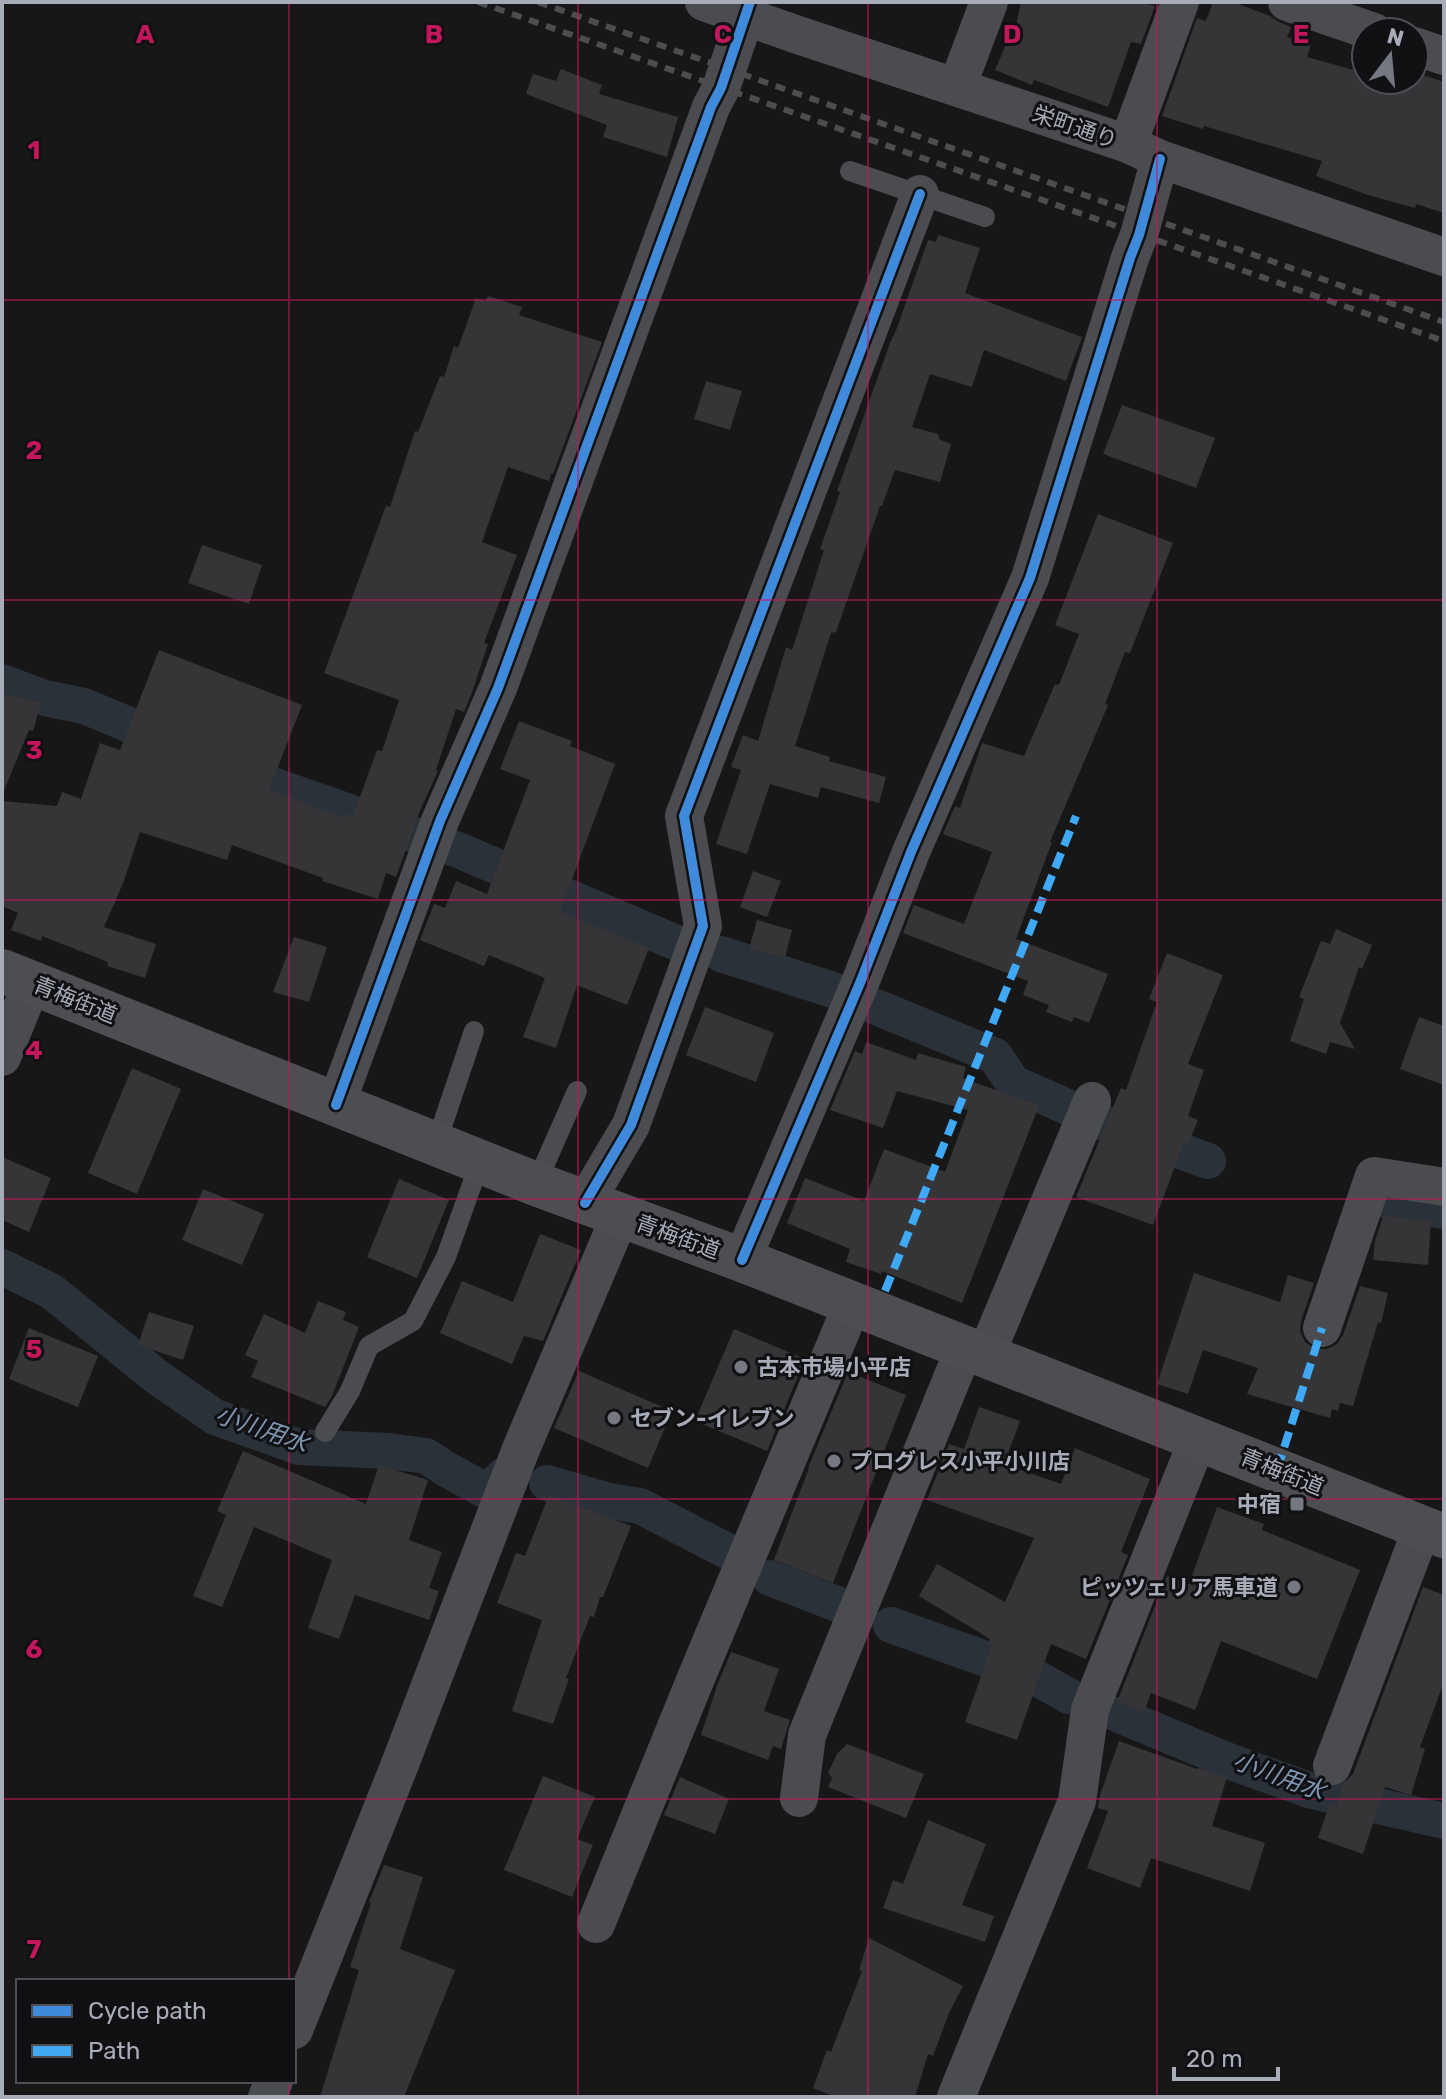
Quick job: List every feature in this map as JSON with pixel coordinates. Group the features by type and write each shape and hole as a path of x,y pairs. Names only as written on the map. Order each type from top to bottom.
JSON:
{"main road":[{"name":"青梅街道","path":"17,977 536,1184 742,1260 1433,1532"}],"street":[{"name":"栄町通り","path":"704,2 748,9 957,87 1444,257"},
{"path":"957,87 989,2"},
{"path":"742,1260 854,997 911,852 1030,578 1139,235 1144,152 1180,2"},
{"path":"1287,2 1350,24"},
{"path":"336,1105 424,861 498,688 748,9"},
{"path":"296,2025 521,1449 631,1125 703,926 684,816 920,194"},
{"path":"2,1057 17,977"},
{"path":"799,1798 807,1735 974,1353 1086,1115"},
{"path":"1322,1328 1374,1176 1444,1187"},
{"path":"596,1924 852,1305"},
{"path":"956,2097 1077,1801 1090,1710 1198,1439"},
{"path":"1332,1766 1433,1532"}],"lane":[{"path":"850,171 985,217"},
{"path":"436,1144 474,1031"},
{"path":"536,1184 577,1091"},
{"path":"325,1432 350,1391 369,1346 413,1321 446,1257 480,1162"}],"building":[{"path":"1021,2 1140,2 1155,6 1141,44 1131,42 1108,107 1034,80 1032,85 995,70 1007,42 1012,44"},
{"path":"1213,2 1233,2 1270,16 1291,27 1287,37 1311,44 1307,57 1350,69 1350,96 1430,96 1430,77 1444,82 1444,213 1368,195 1316,176 1322,161 1162,116 1197,18 1206,21"},
{"path":"561,69 602,85 599,94 678,117 667,157 603,137 607,125 526,94 533,74 556,81"},
{"path":"938,235 980,248 965,293 1082,337 1081,340 1066,381 984,350 972,387 930,374 912,427 938,434 940,440 951,444 940,482 895,470 836,632 831,633 795,746 830,757 829,761 886,777 879,803 821,787 818,798 770,784 747,854 716,844 741,770 731,767 743,735 758,741 786,647 792,650 824,550 820,549 840,492 837,491 928,240 936,242"},
{"path":"488,296 522,307 519,315 602,342 549,481 508,467 482,542 517,555 484,643 488,644 473,690 464,712 456,709 438,771 396,877 386,873 378,899 322,881 323,878 232,845 227,860 140,832 124,881 104,927 156,944 145,978 107,966 108,962 42,936 41,941 11,930 18,913 2,906 2,801 57,806 62,792 81,799 100,743 120,750 159,650 302,705 269,790 342,817 344,813 353,816 377,750 382,751 399,700 324,673 386,506 390,507 415,431 418,432 440,376 444,377 454,346 458,348 476,298 485,301"},
{"path":"706,381 742,391 730,430 694,419"},
{"path":"1122,405 1215,438 1196,488 1103,454"},
{"path":"1098,514 1173,543 1130,653 1125,652 1105,704 1108,705 1050,842 1016,939 1108,974 1089,1023 1074,1017 1072,1022 1046,1012 1049,1005 1023,995 1028,981 903,933 914,905 964,924 992,852 943,834 955,806 960,808 982,743 1024,756 1055,684 1059,685 1079,634 1055,625"},
{"path":"202,545 262,565 249,604 188,583"},
{"path":"2,693 41,703 33,731 29,730 3,793"},
{"path":"519,721 572,741 570,746 615,764 560,912 649,948 627,1005 577,985 556,1048 523,1037 545,978 489,955 484,966 420,940 434,904 445,908 456,881 487,894 530,780 500,769"},
{"path":"753,871 781,881 767,917 740,907"},
{"path":"757,920 792,930 785,958 749,949"},
{"path":"1336,929 1372,945 1362,969 1359,967 1340,1023 1355,1049 1330,1042 1326,1054 1290,1041 1304,999 1299,997 1321,941 1330,944"},
{"path":"294,937 327,947 309,1002 273,992"},
{"path":"1167,953 1223,975 1188,1064 1204,1070 1188,1116 1198,1120 1188,1144 1184,1142 1153,1225 1076,1197 1121,1088 1126,1090 1157,1002 1149,999"},
{"path":"705,1007 774,1033 756,1082 686,1055"},
{"path":"1419,1017 1444,1026 1444,1085 1400,1069"},
{"path":"866,1042 916,1060 918,1053 966,1067 963,1078 1039,1106 962,1303 882,1271 881,1274 846,1262 850,1249 787,1223 805,1178 864,1201 884,1149 945,1172 968,1110 897,1091 883,1128 830,1110 855,1051 862,1054"},
{"path":"132,1068 181,1089 137,1194 88,1173"},
{"path":"2,1157 51,1178 29,1232 2,1220"},
{"path":"399,1179 449,1200 417,1278 367,1257"},
{"path":"203,1189 264,1214 242,1265 182,1240"},
{"path":"1383,1216 1431,1221 1428,1265 1373,1260"},
{"path":"540,1234 581,1250 543,1341 524,1336 512,1364 440,1333 462,1281 513,1302"},
{"path":"1194,1273 1280,1302 1288,1275 1314,1283 1300,1331 1305,1342 1316,1349 1327,1349 1337,1344 1360,1286 1388,1293 1353,1406 1340,1403 1338,1411 1332,1409 1330,1418 1247,1394 1258,1368 1203,1350 1188,1394 1157,1384"},
{"path":"318,1301 346,1312 343,1320 359,1327 325,1407 251,1377 258,1361 245,1355 264,1314 305,1333"},
{"path":"149,1312 194,1326 183,1360 138,1345"},
{"path":"29,1328 98,1356 78,1407 9,1379"},
{"path":"734,1329 805,1359 767,1451 695,1421"},
{"path":"579,1371 672,1411 648,1468 554,1428"},
{"path":"848,1372 906,1395 833,1583 774,1560"},
{"path":"979,1407 1020,1421 1004,1464 1061,1484 1075,1448 1150,1479 1121,1552 1128,1555 1086,1659 1051,1644 1017,1740 965,1722 992,1645 988,1644 990,1639 919,1596 937,1564 1005,1602 1034,1538 927,1500 949,1444 964,1449"},
{"path":"243,1451 366,1504 379,1465 428,1480 409,1540 442,1552 429,1588 439,1591 429,1620 355,1595 339,1639 308,1628 332,1560 254,1527 222,1607 193,1596 226,1515 217,1511"},
{"path":"549,1495 631,1526 594,1617 590,1616 566,1678 569,1679 553,1724 512,1711 542,1620 497,1603 516,1553 525,1556"},
{"path":"1217,1507 1264,1524 1262,1530 1360,1570 1317,1679 1221,1641 1195,1710 1151,1693 1144,1712 1117,1702 1167,1576 1189,1584"},
{"path":"1423,1587 1444,1595 1444,1682 1420,1747 1425,1749 1411,1795 1385,1787 1363,1854 1318,1838 1330,1803 1337,1805 1343,1784 1353,1774"},
{"path":"731,1652 779,1669 764,1711 790,1720 781,1749 773,1746 768,1760 701,1735"},
{"path":"1119,1741 1227,1777 1212,1826 1265,1843 1250,1891 1151,1858 1140,1888 1087,1868 1108,1811 1098,1808 1100,1795"},
{"path":"847,1744 924,1774 906,1818 828,1787 832,1778 828,1773 837,1754"},
{"path":"543,1776 595,1797 577,1839 593,1845 572,1897 504,1870"},
{"path":"680,1777 729,1799 715,1834 664,1815"},
{"path":"928,1820 986,1844 962,1905 994,1916 985,1942 883,1908 893,1880 903,1884"},
{"path":"384,1865 423,1877 400,1949 455,1970 404,2097 320,2097 359,1970 350,1967 369,1902"},
{"path":"869,1938 963,1986 933,2056 928,2054 915,2097 836,2097 813,2088 827,2050 831,2052 862,1971 859,1970"}],"waterway":[{"path":"2,682 45,698 84,706 173,743"},
{"path":"228,766 281,788 458,850 677,943"},
{"path":"721,954 842,993 995,1056 1013,1083 1106,1124 1208,1161"},
{"path":"1392,1203 1444,1211"},
{"name":"小川用水","path":"2,1267 51,1291 157,1377 215,1417 299,1447 426,1456 488,1492 503,1476"},
{"name":"小川用水","path":"547,1483 609,1501 640,1506 727,1551"},
{"name":"小川用水","path":"770,1578 837,1604"},
{"name":"小川用水","path":"891,1625 1033,1676 1069,1696"},
{"name":"小川用水","path":"1119,1715 1234,1763 1312,1791 1444,1821"}],"railway":[{"path":"478,2 1444,341"},
{"path":"538,2 1444,322"}],"marked path":[{"path":"885,1291 1076,816"},
{"path":"1277,1470 1322,1328"}],"cycle path":[{"path":"336,1105 440,821 498,688 711,107 721,88 750,2"},
{"path":"742,1260 860,983 911,852 1030,578 1139,235 1160,159"},
{"path":"585,1203 631,1125 703,926 684,816 920,194"}],"place":[{"name":"古本市場小平店","path":"741,1367"},
{"name":"セブン-イレブン","path":"614,1418"},
{"name":"プログレス小平小川店","path":"834,1461"},
{"name":"中宿","path":"1297,1504"},
{"name":"ピッツェリア馬車道","path":"1294,1587"}]}
